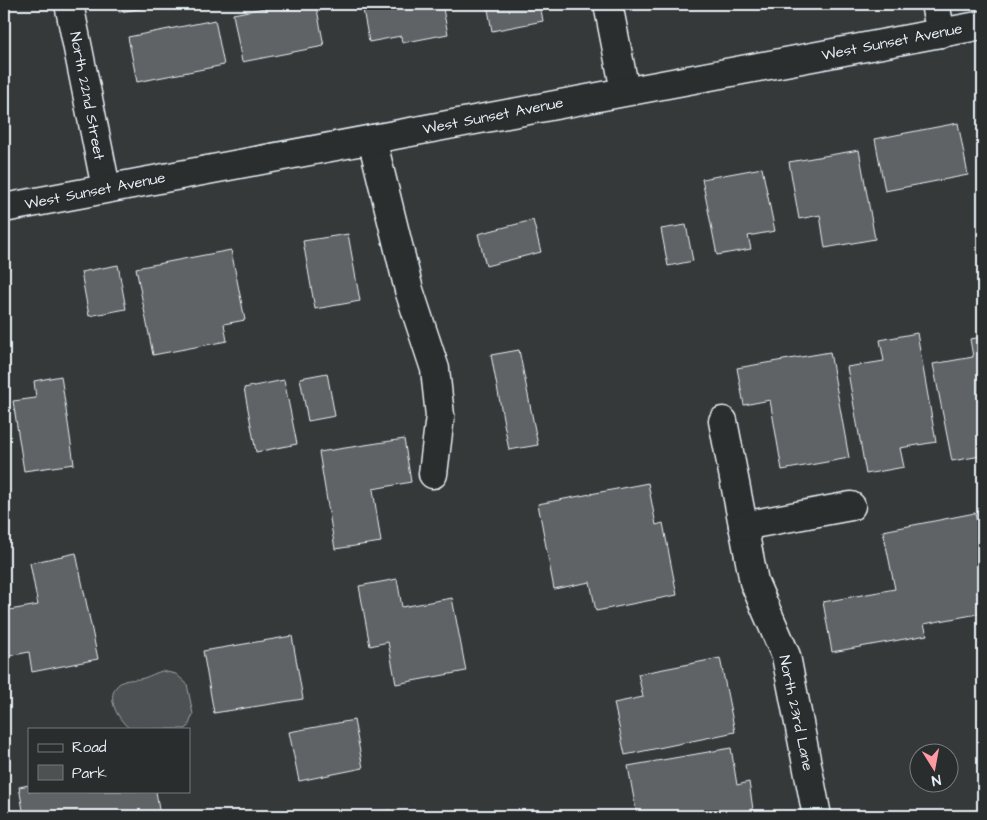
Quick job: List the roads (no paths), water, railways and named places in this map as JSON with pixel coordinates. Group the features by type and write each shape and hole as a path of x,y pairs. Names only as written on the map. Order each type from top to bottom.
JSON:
{"street":[{"name":"North 22nd Street","path":"69,4 106,188"},
{"path":"608,4 625,92"},
{"path":"936,4 941,32"},
{"name":"West Sunset Avenue","path":"4,208 983,25"},
{"path":"372,139 409,290 435,369 440,416 433,474"},
{"name":"North 23rd Lane","path":"723,421 754,582 786,656 817,816"},
{"path":"744,526 851,506"}]}
